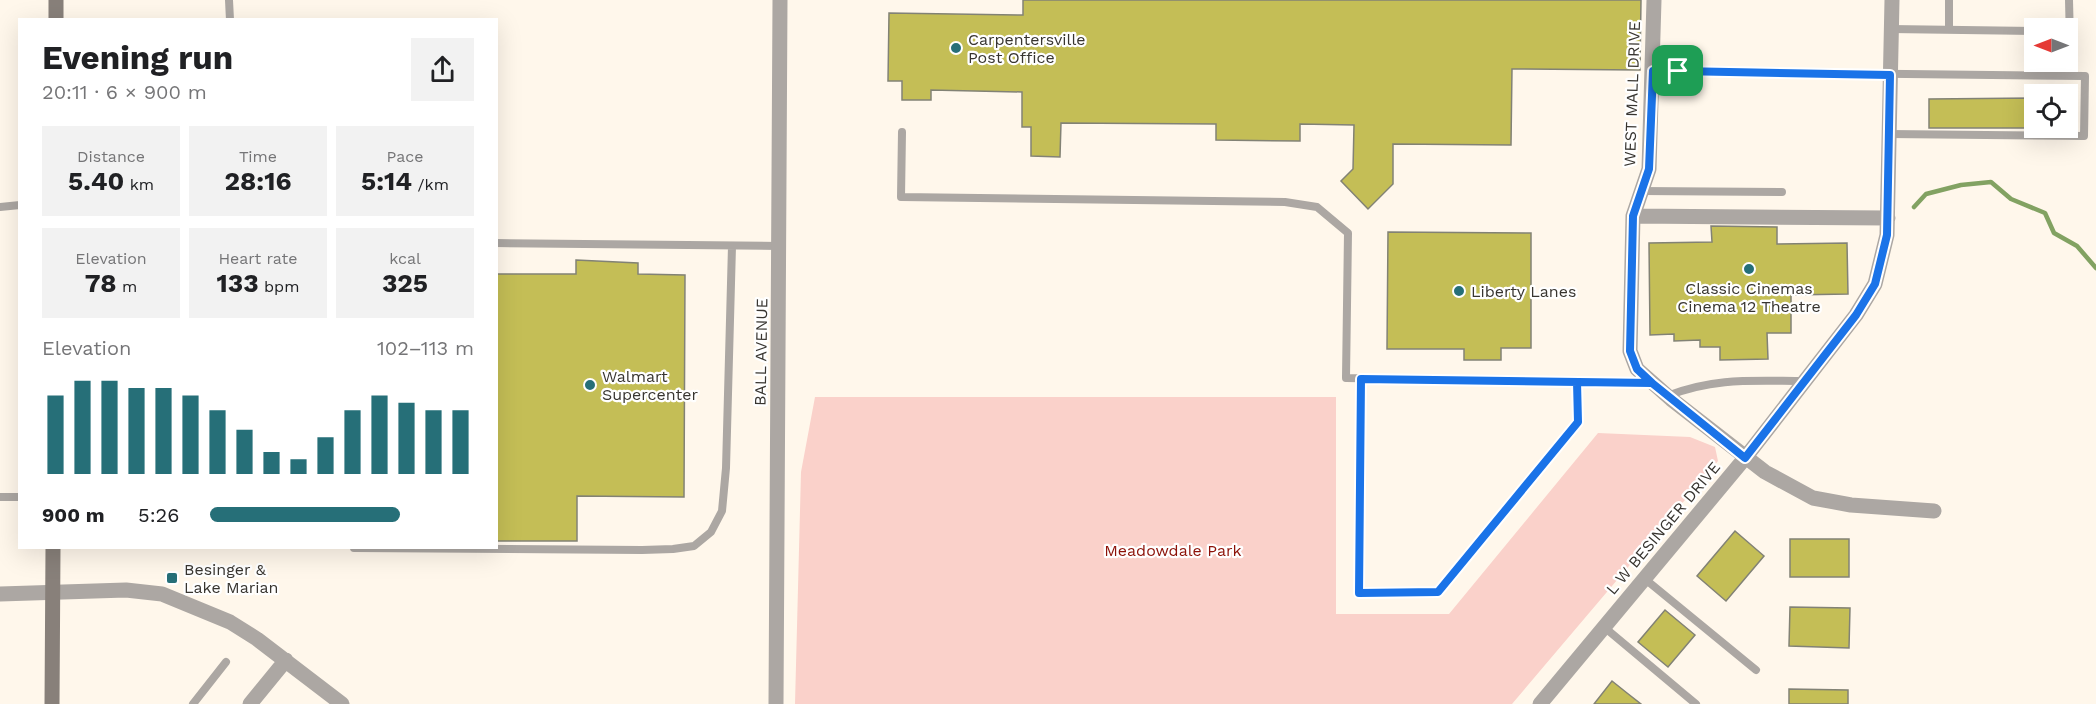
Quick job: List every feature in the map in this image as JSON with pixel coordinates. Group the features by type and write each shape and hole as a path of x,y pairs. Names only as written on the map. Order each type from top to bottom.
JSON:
{"street":[{"path":"56,0 56,18"},
{"name":"BALL AVENUE","path":"776,704 780,0"},
{"name":"WEST MALL DRIVE","path":"1654,0 1649,169 1633,216 1630,351 1637,369 1745,458 1765,472 1813,498 1851,505 1934,511"},
{"name":"L W BESINGER DRIVE","path":"1540,704 1745,458 1856,315 1875,284 1886,244 1888,218 1892,0"},
{"path":"1633,216 1888,218"},
{"path":"52,704 53,549"},
{"path":"0,594 126,591 162,594 230,622 285,660 342,704"},
{"path":"259,701 285,660"}],"lane":[{"path":"229,0 230,18"},
{"path":"1949,0 1949,30"},
{"path":"2069,0 2069,18"},
{"path":"1891,29 2024,31"},
{"path":"1653,71 2085,76 2084,136 1889,134"},
{"path":"902,132 901,197 1285,202 1317,207 1348,233 1346,378 1652,383"},
{"path":"1641,191 1782,192"},
{"path":"0,207 18,205"},
{"path":"498,243 780,246"},
{"path":"498,549 674,549 694,546 711,532 722,511 726,468 732,246"},
{"path":"1361,379 1359,593 1438,592 1578,422 1577,382"},
{"path":"1667,396 1714,382 1805,381"},
{"path":"0,497 18,497"},
{"path":"1645,579 1756,670"},
{"path":"1604,627 1696,704"},
{"path":"193,704 226,662"}],"green space":[{"name":"Meadowdale Park","path":"815,397 1336,397 1336,614 1449,614 1598,433 1690,437 1715,447 1718,461 1512,704 795,704 801,472"}],"building":[{"path":"1023,0 1641,0 1640,70 1512,69 1511,145 1393,144 1393,184 1368,209 1341,181 1353,169 1354,125 1300,124 1300,141 1216,140 1216,124 1061,123 1060,157 1031,156 1031,127 1022,127 1022,92 931,90 931,100 902,100 902,81 888,81 889,13 1023,15"},
{"path":"2024,98 2024,128 1929,128 1929,99"},
{"name":"Classic Cinemas Cinema 12 Theatre","path":"1711,226 1777,227 1777,244 1847,243 1848,294 1791,295 1791,333 1767,333 1768,359 1720,360 1720,347 1700,347 1700,340 1674,341 1674,334 1650,335 1649,243 1712,242"},
{"name":"Liberty Lanes","path":"1388,232 1531,233 1531,348 1501,348 1501,360 1464,360 1464,349 1387,349"},
{"name":"Walmart Supercenter","path":"576,260 638,263 638,274 685,275 684,497 577,496 577,541 498,541 498,274 576,274"},
{"path":"1735,531 1764,556 1726,601 1697,576"},
{"path":"1790,539 1849,539 1849,577 1790,577"},
{"path":"1790,607 1850,608 1849,648 1789,646"},
{"path":"1665,610 1695,635 1668,667 1638,642"},
{"path":"1612,681 1627,693 1641,704 1594,704"},
{"path":"1789,689 1848,690 1848,704 1789,704"}],"waterway":[{"path":"1914,207 1926,194 1961,185 1991,182 2011,199 2045,213 2054,233 2077,246 2096,268"}],"place":[{"name":"Carpentersville Post Office","path":"956,48"},
{"name":"Classic Cinemas Cinema 12 Theatre","path":"1749,269"},
{"name":"Liberty Lanes","path":"1459,291"},
{"name":"Walmart Supercenter","path":"590,385"},
{"name":"Besinger & Lake Marian","path":"172,578"}],"route":[{"path":"1678,71 1653,71 1649,169 1633,216 1630,351 1637,369 1652,383 1361,379 1359,593 1438,592 1578,422 1577,382 1652,383 1745,458 1856,315 1875,284 1887,235 1890,75 1678,71"}]}
